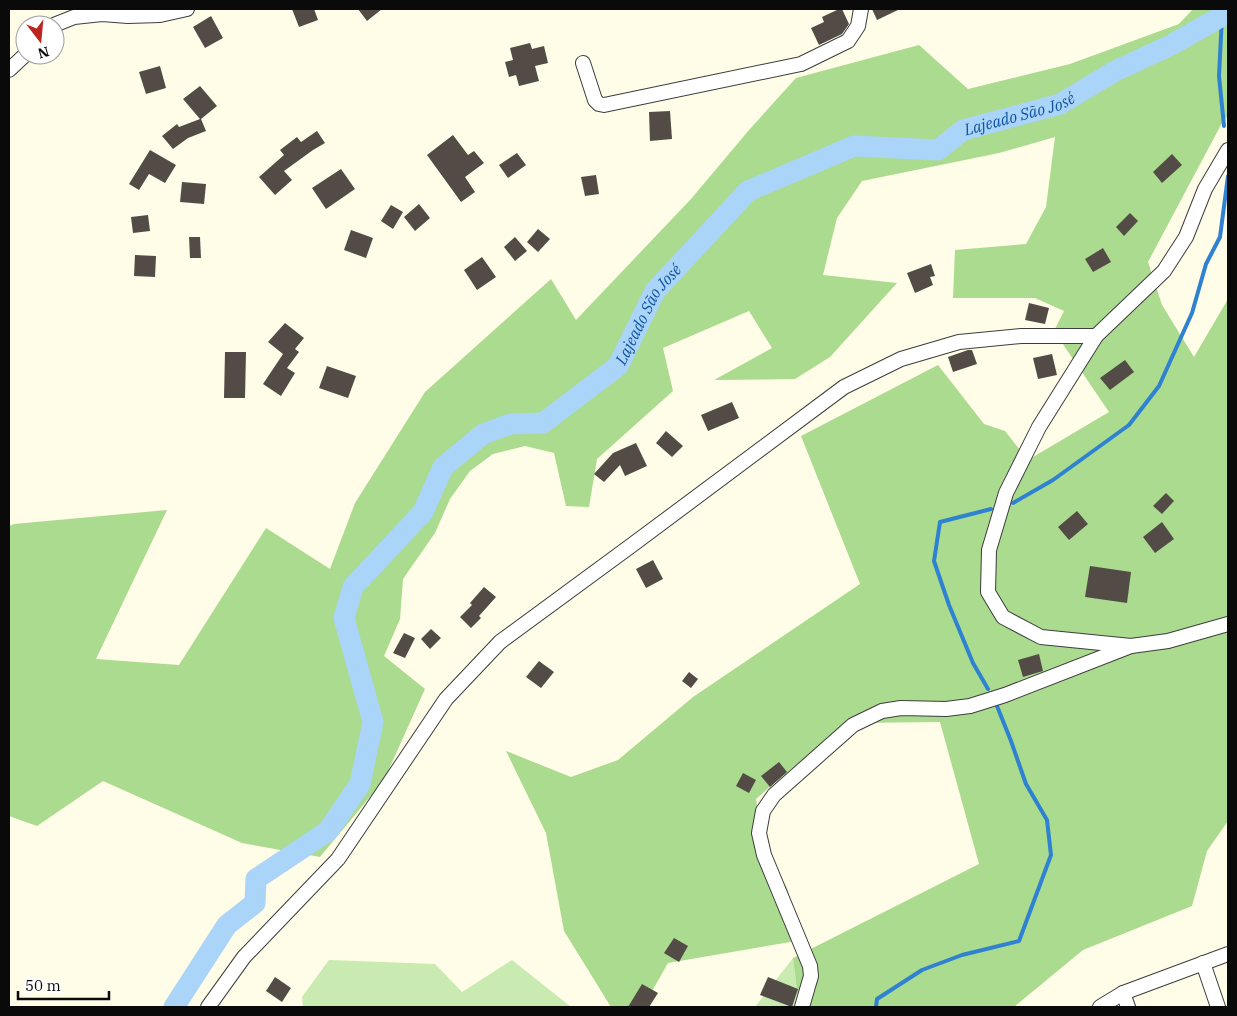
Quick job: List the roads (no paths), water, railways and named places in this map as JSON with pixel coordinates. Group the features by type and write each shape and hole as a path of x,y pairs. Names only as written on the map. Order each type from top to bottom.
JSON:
{"street":[{"path":"65,21 74,17 102,14 128,16 160,15 187,9"},
{"path":"583,63 595,100 598,104 604,105 801,64 848,41 858,26 861,9"},
{"path":"1228,150 1205,189 1186,237 1164,271 1096,336 1039,427 1006,493 989,550 988,592 1003,617 1041,637 1131,646 1168,641 1228,624"},
{"path":"208,1007 244,957 338,859 446,699 500,642 844,387 901,358 959,342 1021,336 1096,336"},
{"path":"802,1007 811,976 810,966 764,855 759,833 763,811 774,795 854,726 882,711 901,708 946,709 970,706 1005,695 1131,646"},
{"path":"1100,1007 1124,993 1228,954"},
{"path":"1203,963 1218,1007"},
{"path":"1124,993 1128,1007"}],"waterway":[{"name":"Lajeado São José","path":"174,1007 227,925 255,903 256,879 328,831 360,784 373,722 344,618 353,587 423,512 443,467 483,434 510,424 543,423 618,366 655,291 748,191 854,146 938,150 963,130 1060,104 1115,71 1171,45 1222,16 1224,9"},
{"path":"1222,16 1219,76 1224,126"},
{"path":"1013,503 1053,480 1129,425 1159,386 1192,313 1206,264 1220,237 1228,176"},
{"path":"988,689 973,663 949,605 934,561 940,522 991,509"},
{"path":"876,1007 877,999 922,970 962,955 1019,941 1051,855 1047,820 1026,784 995,701"}]}
